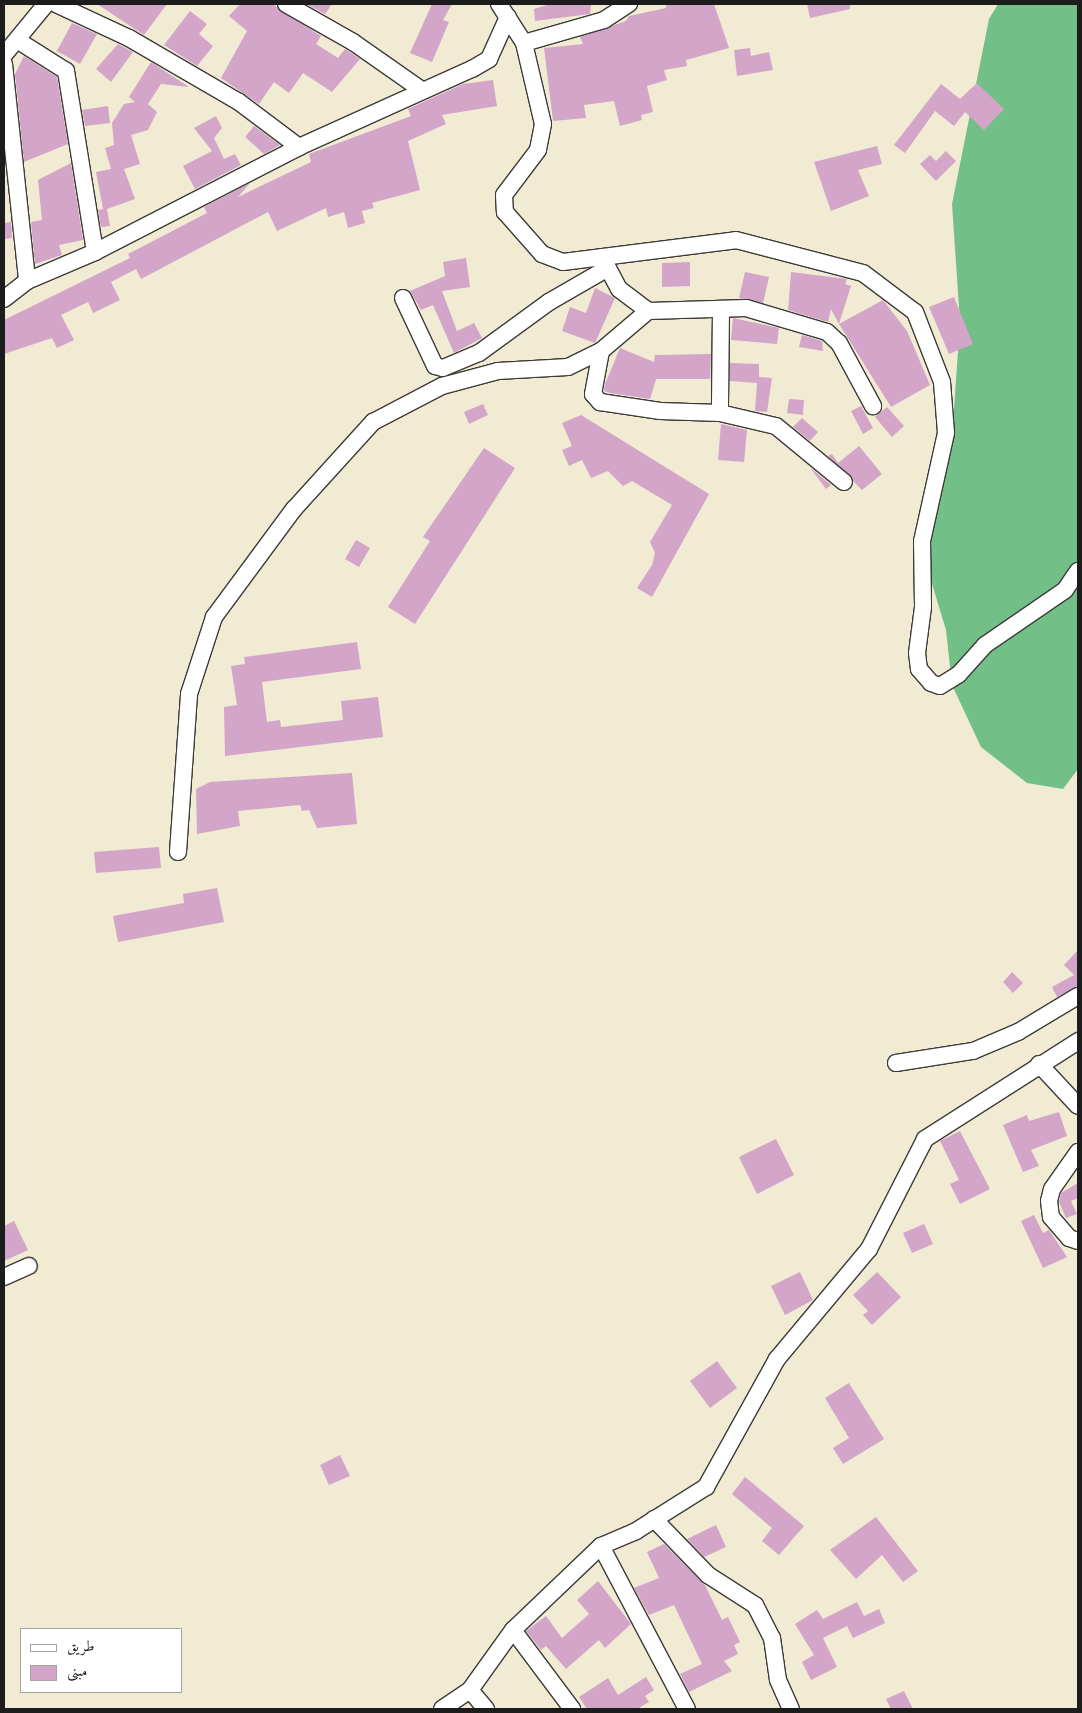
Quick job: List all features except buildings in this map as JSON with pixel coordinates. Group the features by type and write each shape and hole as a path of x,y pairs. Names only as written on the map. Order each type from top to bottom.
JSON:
{"street":[{"path":"4,55 46,4"},
{"path":"56,4 129,38 239,102 300,147"},
{"path":"286,4 352,42 423,91"},
{"path":"524,44 604,20 629,4"},
{"path":"4,299 26,281 95,252 300,147 489,59 503,10"},
{"path":"503,10 524,44 543,124 538,150 504,195 505,212 542,254 563,262 605,262 736,240 863,273 915,312 942,382 946,432 922,541 923,607 917,653 919,669 931,683 940,686 959,674 985,645 1065,590 1078,571"},
{"path":"17,40 66,71 95,252"},
{"path":"4,64 26,281"},
{"path":"403,298 435,366 442,368 479,353 605,262"},
{"path":"605,262 619,289 648,311"},
{"path":"720,413 721,308"},
{"path":"178,852 189,694 214,616 294,509 373,422 442,386 498,371 568,368 601,351 648,311 721,308 746,308 827,332 839,343 872,406"},
{"path":"601,351 593,394 600,402 660,412 720,413 776,426 844,482"},
{"path":"896,1063 973,1051 1018,1032 1078,996"},
{"path":"442,1709 470,1690 513,1630 600,1546 654,1520 706,1487 777,1359 868,1249 925,1138 1078,1041"},
{"path":"1039,1064 1078,1106"},
{"path":"1078,1152 1052,1189 1048,1201 1051,1216 1068,1238 1078,1241"},
{"path":"4,1277 29,1266"},
{"path":"654,1520 708,1575 755,1605 772,1638 778,1680 791,1709"},
{"path":"600,1546 687,1709"},
{"path":"513,1630 572,1709"},
{"path":"470,1690 486,1709"}],"green space":[{"path":"998,4 1078,4 1078,769 1063,789 1027,783 981,747 952,685 946,630 922,551 952,438 960,322 952,204 989,19"}]}
